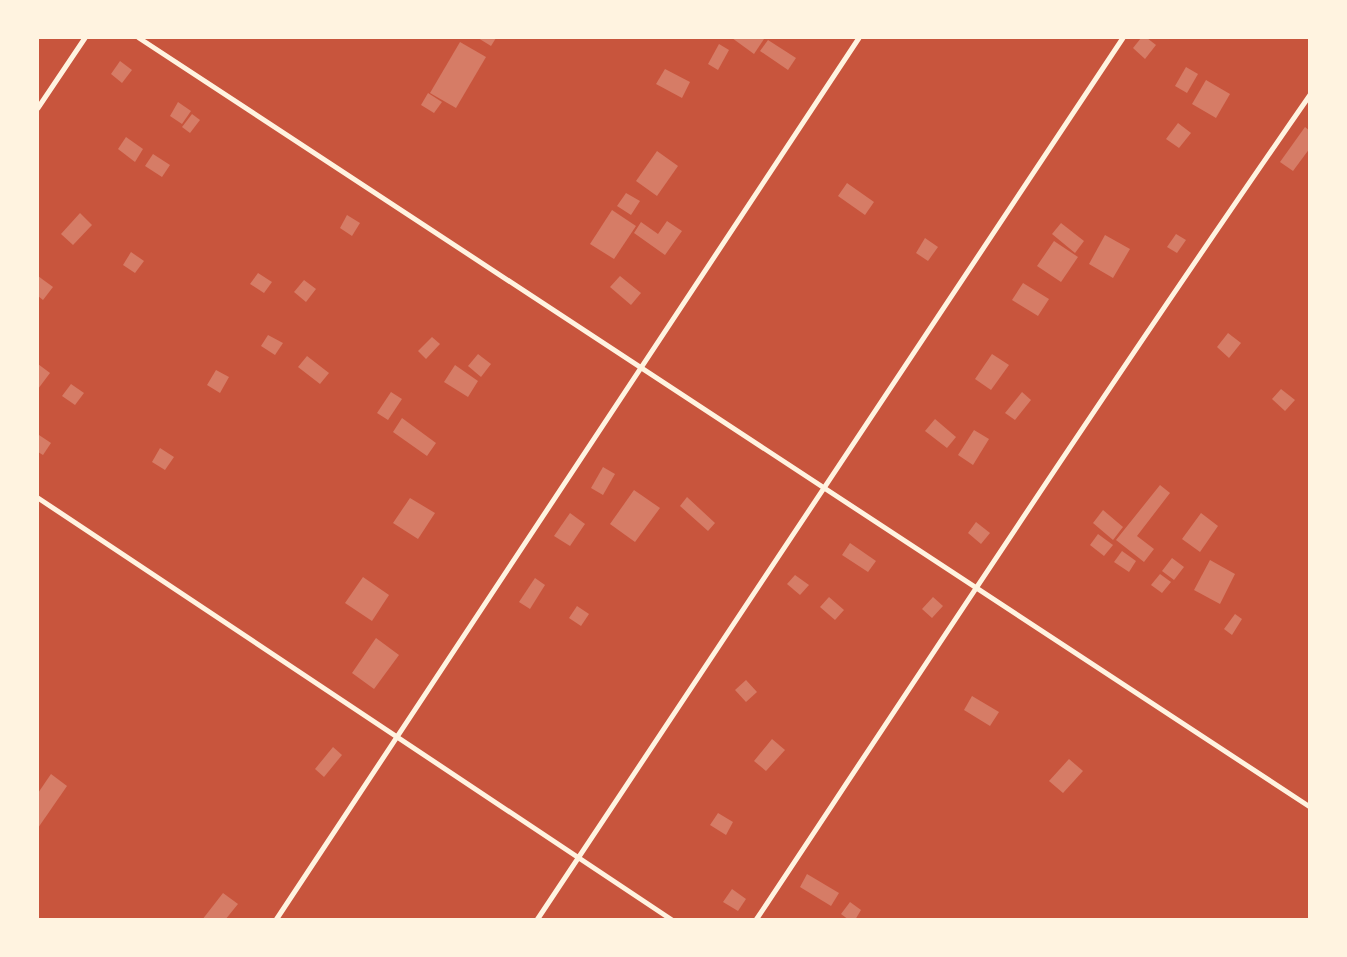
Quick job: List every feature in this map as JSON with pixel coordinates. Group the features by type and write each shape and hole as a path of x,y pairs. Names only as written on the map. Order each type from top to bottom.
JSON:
{"street":[{"path":"38,108 85,38"},
{"path":"139,38 1310,807"},
{"path":"276,920 859,38"},
{"path":"537,920 1123,38"},
{"path":"756,920 1231,208 1310,96"},
{"path":"38,498 672,920"}],"building":[{"path":"478,38 496,38 491,46"},
{"path":"732,38 762,38 764,39 754,54"},
{"path":"1141,38 1147,38 1156,45 1145,59 1133,48"},
{"path":"768,40 796,58 788,70 760,51"},
{"path":"460,42 486,57 456,108 430,93"},
{"path":"719,44 729,50 718,70 708,64"},
{"path":"120,61 132,70 122,83 111,74"},
{"path":"1186,67 1198,74 1187,93 1175,86"},
{"path":"665,69 690,82 682,98 656,84"},
{"path":"1206,80 1230,94 1216,118 1192,104"},
{"path":"428,93 442,102 434,113 421,105"},
{"path":"178,102 191,111 182,124 170,116"},
{"path":"192,114 200,120 190,133 182,127"},
{"path":"1178,123 1191,133 1179,148 1166,139"},
{"path":"1305,127 1310,131 1310,148 1293,171 1280,162"},
{"path":"126,137 143,149 135,162 118,149"},
{"path":"657,151 678,166 657,196 636,181"},
{"path":"153,154 170,165 162,177 145,166"},
{"path":"847,183 874,202 865,215 838,196"},
{"path":"626,193 640,201 631,215 617,206"},
{"path":"612,210 636,226 614,259 590,244"},
{"path":"80,213 92,225 73,245 61,234"},
{"path":"347,215 360,223 352,236 340,228"},
{"path":"667,221 682,231 665,255 634,233 641,222 658,234"},
{"path":"1061,223 1084,241 1075,253 1052,234"},
{"path":"1176,234 1186,240 1177,253 1167,247"},
{"path":"1105,235 1130,249 1113,278 1089,264"},
{"path":"925,238 938,247 928,261 916,253"},
{"path":"1054,241 1078,257 1061,282 1037,266"},
{"path":"131,252 144,261 135,273 123,265"},
{"path":"258,273 272,282 264,293 250,284"},
{"path":"38,276 53,287 43,300 38,296"},
{"path":"620,276 641,293 631,305 610,287"},
{"path":"304,280 316,289 306,302 294,292"},
{"path":"1023,283 1049,299 1038,316 1012,300"},
{"path":"1228,333 1241,343 1229,358 1217,347"},
{"path":"268,335 283,343 275,355 261,346"},
{"path":"432,337 440,344 426,359 418,351"},
{"path":"478,354 491,364 481,377 468,366"},
{"path":"992,354 1009,365 991,390 975,379"},
{"path":"307,356 329,373 320,384 298,367"},
{"path":"38,364 50,373 38,389"},
{"path":"455,365 478,381 468,397 444,382"},
{"path":"216,370 229,377 220,393 207,385"},
{"path":"71,384 84,393 75,405 62,396"},
{"path":"1281,389 1295,400 1285,411 1272,399"},
{"path":"391,392 402,399 388,420 377,413"},
{"path":"1022,392 1031,400 1015,420 1005,413"},
{"path":"402,418 436,443 427,456 393,432"},
{"path":"935,419 956,437 947,448 925,431"},
{"path":"974,430 989,439 973,465 958,455"},
{"path":"39,435 51,443 43,455 38,452"},
{"path":"160,448 174,457 165,470 152,462"},
{"path":"603,467 615,474 603,495 591,488"},
{"path":"1160,485 1170,493 1137,536 1154,549 1144,562 1116,540"},
{"path":"634,490 660,508 635,542 610,524"},
{"path":"687,497 715,523 708,531 680,506"},
{"path":"410,498 435,513 418,539 393,523"},
{"path":"1103,510 1123,527 1113,540 1093,523"},
{"path":"570,513 585,524 570,546 554,536"},
{"path":"1201,513 1218,526 1200,552 1182,539"},
{"path":"976,522 990,533 981,544 968,533"},
{"path":"1098,534 1113,545 1104,556 1090,545"},
{"path":"850,543 876,561 868,572 842,555"},
{"path":"1122,551 1136,561 1129,572 1114,562"},
{"path":"1172,558 1184,567 1174,580 1162,571"},
{"path":"1210,560 1235,574 1220,604 1194,590"},
{"path":"1160,574 1171,582 1162,593 1151,585"},
{"path":"795,575 809,585 800,595 787,584"},
{"path":"363,577 389,595 372,621 345,603"},
{"path":"535,578 545,585 530,609 519,602"},
{"path":"829,597 844,610 835,620 820,607"},
{"path":"933,597 943,606 932,618 922,609"},
{"path":"577,606 589,614 581,626 569,618"},
{"path":"1235,614 1242,619 1232,635 1224,629"},
{"path":"376,638 399,655 374,689 352,673"},
{"path":"746,680 757,692 746,702 735,690"},
{"path":"972,696 999,712 990,726 964,710"},
{"path":"772,739 785,750 766,771 754,761"},
{"path":"333,747 342,755 324,777 315,769"},
{"path":"1069,759 1083,771 1063,793 1049,781"},
{"path":"51,774 67,786 38,828 38,793"},
{"path":"718,813 733,822 726,835 710,825"},
{"path":"807,874 839,893 831,906 800,887"},
{"path":"732,889 746,899 738,911 723,902"},
{"path":"223,893 238,904 225,920 202,920"},
{"path":"850,902 861,910 855,920 849,920 841,914"}]}
